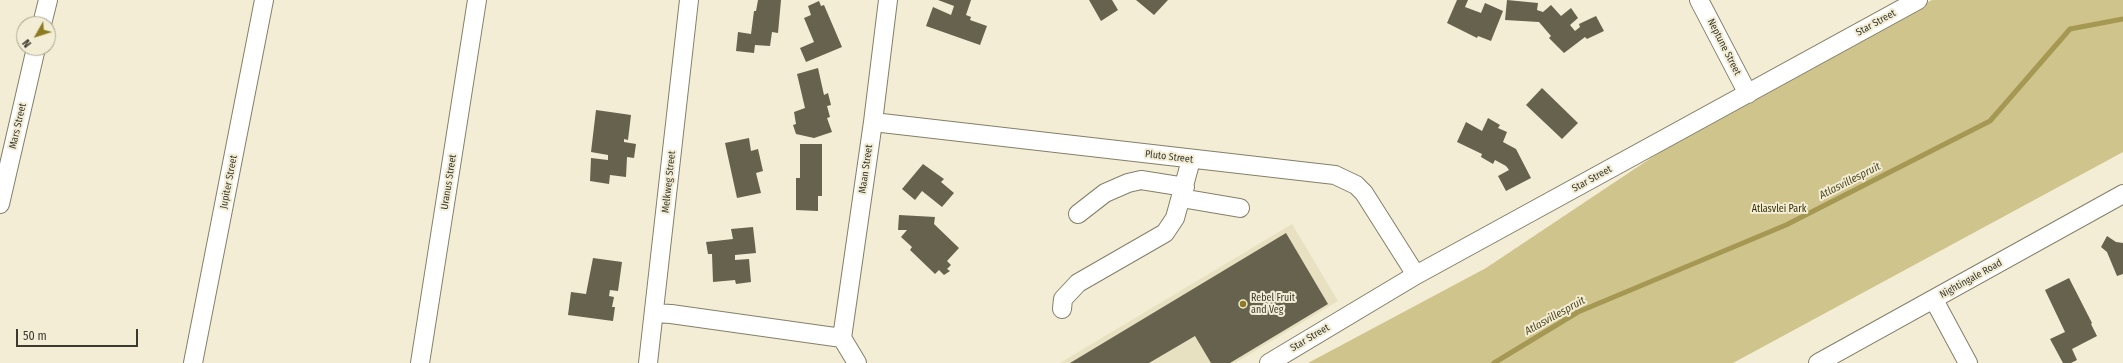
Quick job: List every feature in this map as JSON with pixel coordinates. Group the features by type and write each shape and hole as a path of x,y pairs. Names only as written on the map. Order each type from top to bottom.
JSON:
{"street":[{"path":"44,16 48,0"},
{"name":"Jupiter Street","path":"193,363 264,0"},
{"name":"Uranus Street","path":"420,363 477,0"},
{"name":"Melkweg Street","path":"648,363 689,0"},
{"name":"Maan Street","path":"842,338 873,122 888,0"},
{"name":"Neptune Street","path":"1699,0 1748,94"},
{"name":"Star Street","path":"1269,363 1416,275 1918,0"},
{"name":"Mars Street","path":"0,204 34,56"},
{"name":"Pluto Street","path":"873,122 1191,160 1335,175 1356,185 1370,201 1416,275"},
{"path":"1062,309 1063,299 1078,283 1165,233 1175,218 1191,160"},
{"path":"1078,214 1105,193 1128,183 1142,180 1240,208"},
{"name":"Nightingale Road","path":"1818,363 2123,194"},
{"path":"1934,300 1968,363"},
{"path":"654,313 671,314 842,338 857,363"}],"shaded area":[{"path":"1292,224 1338,301 1235,363 1060,363"}],"green space":[{"name":"Atlasvlei Park","path":"1932,0 2123,0 2123,152 1733,363 1308,363 1486,268 1720,112"}],"building":[{"path":"758,0 781,0 778,33 772,32 770,46 755,45 754,53 736,51 738,32 751,34 754,11 756,11"},
{"path":"938,0 971,0 966,15 971,17 970,20 987,26 980,45 926,26 933,7 951,15 954,6"},
{"path":"1089,0 1112,0 1118,10 1101,21"},
{"path":"1136,0 1168,0 1154,15"},
{"path":"1457,0 1468,0 1465,7 1481,13 1485,3 1503,11 1491,41 1478,36 1477,38 1447,23"},
{"path":"1507,0 1538,3 1537,10 1543,12 1551,5 1561,16 1571,8 1578,18 1570,25 1575,31 1580,27 1579,24 1596,16 1604,31 1587,39 1585,37 1564,53 1549,38 1551,36 1539,22 1505,20"},
{"path":"819,1 821,6 824,5 842,47 806,62 800,48 814,42 804,18 811,15 808,6"},
{"path":"818,68 824,95 828,93 831,105 827,106 830,117 827,118 832,132 814,138 796,134 793,125 796,124 794,112 805,108 797,74"},
{"path":"1542,88 1578,123 1562,139 1526,105"},
{"path":"596,110 631,115 628,140 624,139 624,142 636,144 634,158 627,157 626,177 610,175 609,184 590,181 591,158 608,160 608,155 591,152"},
{"path":"1488,118 1500,125 1498,128 1507,132 1503,142 1516,149 1531,178 1506,191 1498,176 1509,170 1506,166 1495,160 1493,164 1481,157 1482,154 1457,142 1466,122 1482,131"},
{"path":"749,138 751,151 758,149 763,171 756,173 761,193 737,198 725,143"},
{"path":"800,144 822,144 822,196 818,196 818,211 796,210 796,178 800,178"},
{"path":"923,164 944,179 941,182 954,193 942,207 922,191 915,200 902,189"},
{"path":"899,215 935,217 934,224 959,248 947,261 951,265 947,269 950,271 944,275 939,270 935,274 910,250 912,247 901,237 907,230 898,230"},
{"path":"753,227 756,253 735,255 735,260 749,259 751,282 736,284 735,280 713,282 712,254 708,254 706,242 733,239 731,229"},
{"path":"1286,233 1328,304 1230,363 1211,363 1195,336 1149,363 1070,363"},
{"path":"2107,236 2116,242 2123,243 2123,274 2117,276 2107,252 2101,247"},
{"path":"593,258 622,262 618,291 610,290 609,296 614,297 612,307 615,307 613,321 568,315 571,292 586,294"},
{"path":"2069,278 2097,336 2072,349 2077,360 2071,363 2063,363 2050,339 2065,332 2045,290"}],"waterway":[{"name":"Atlasvillespruit","path":"1494,363 1578,312 1786,225 1990,121 2070,29 2123,19"}],"place":[{"name":"Rebel Fruit and Veg","path":"1243,304"}]}
